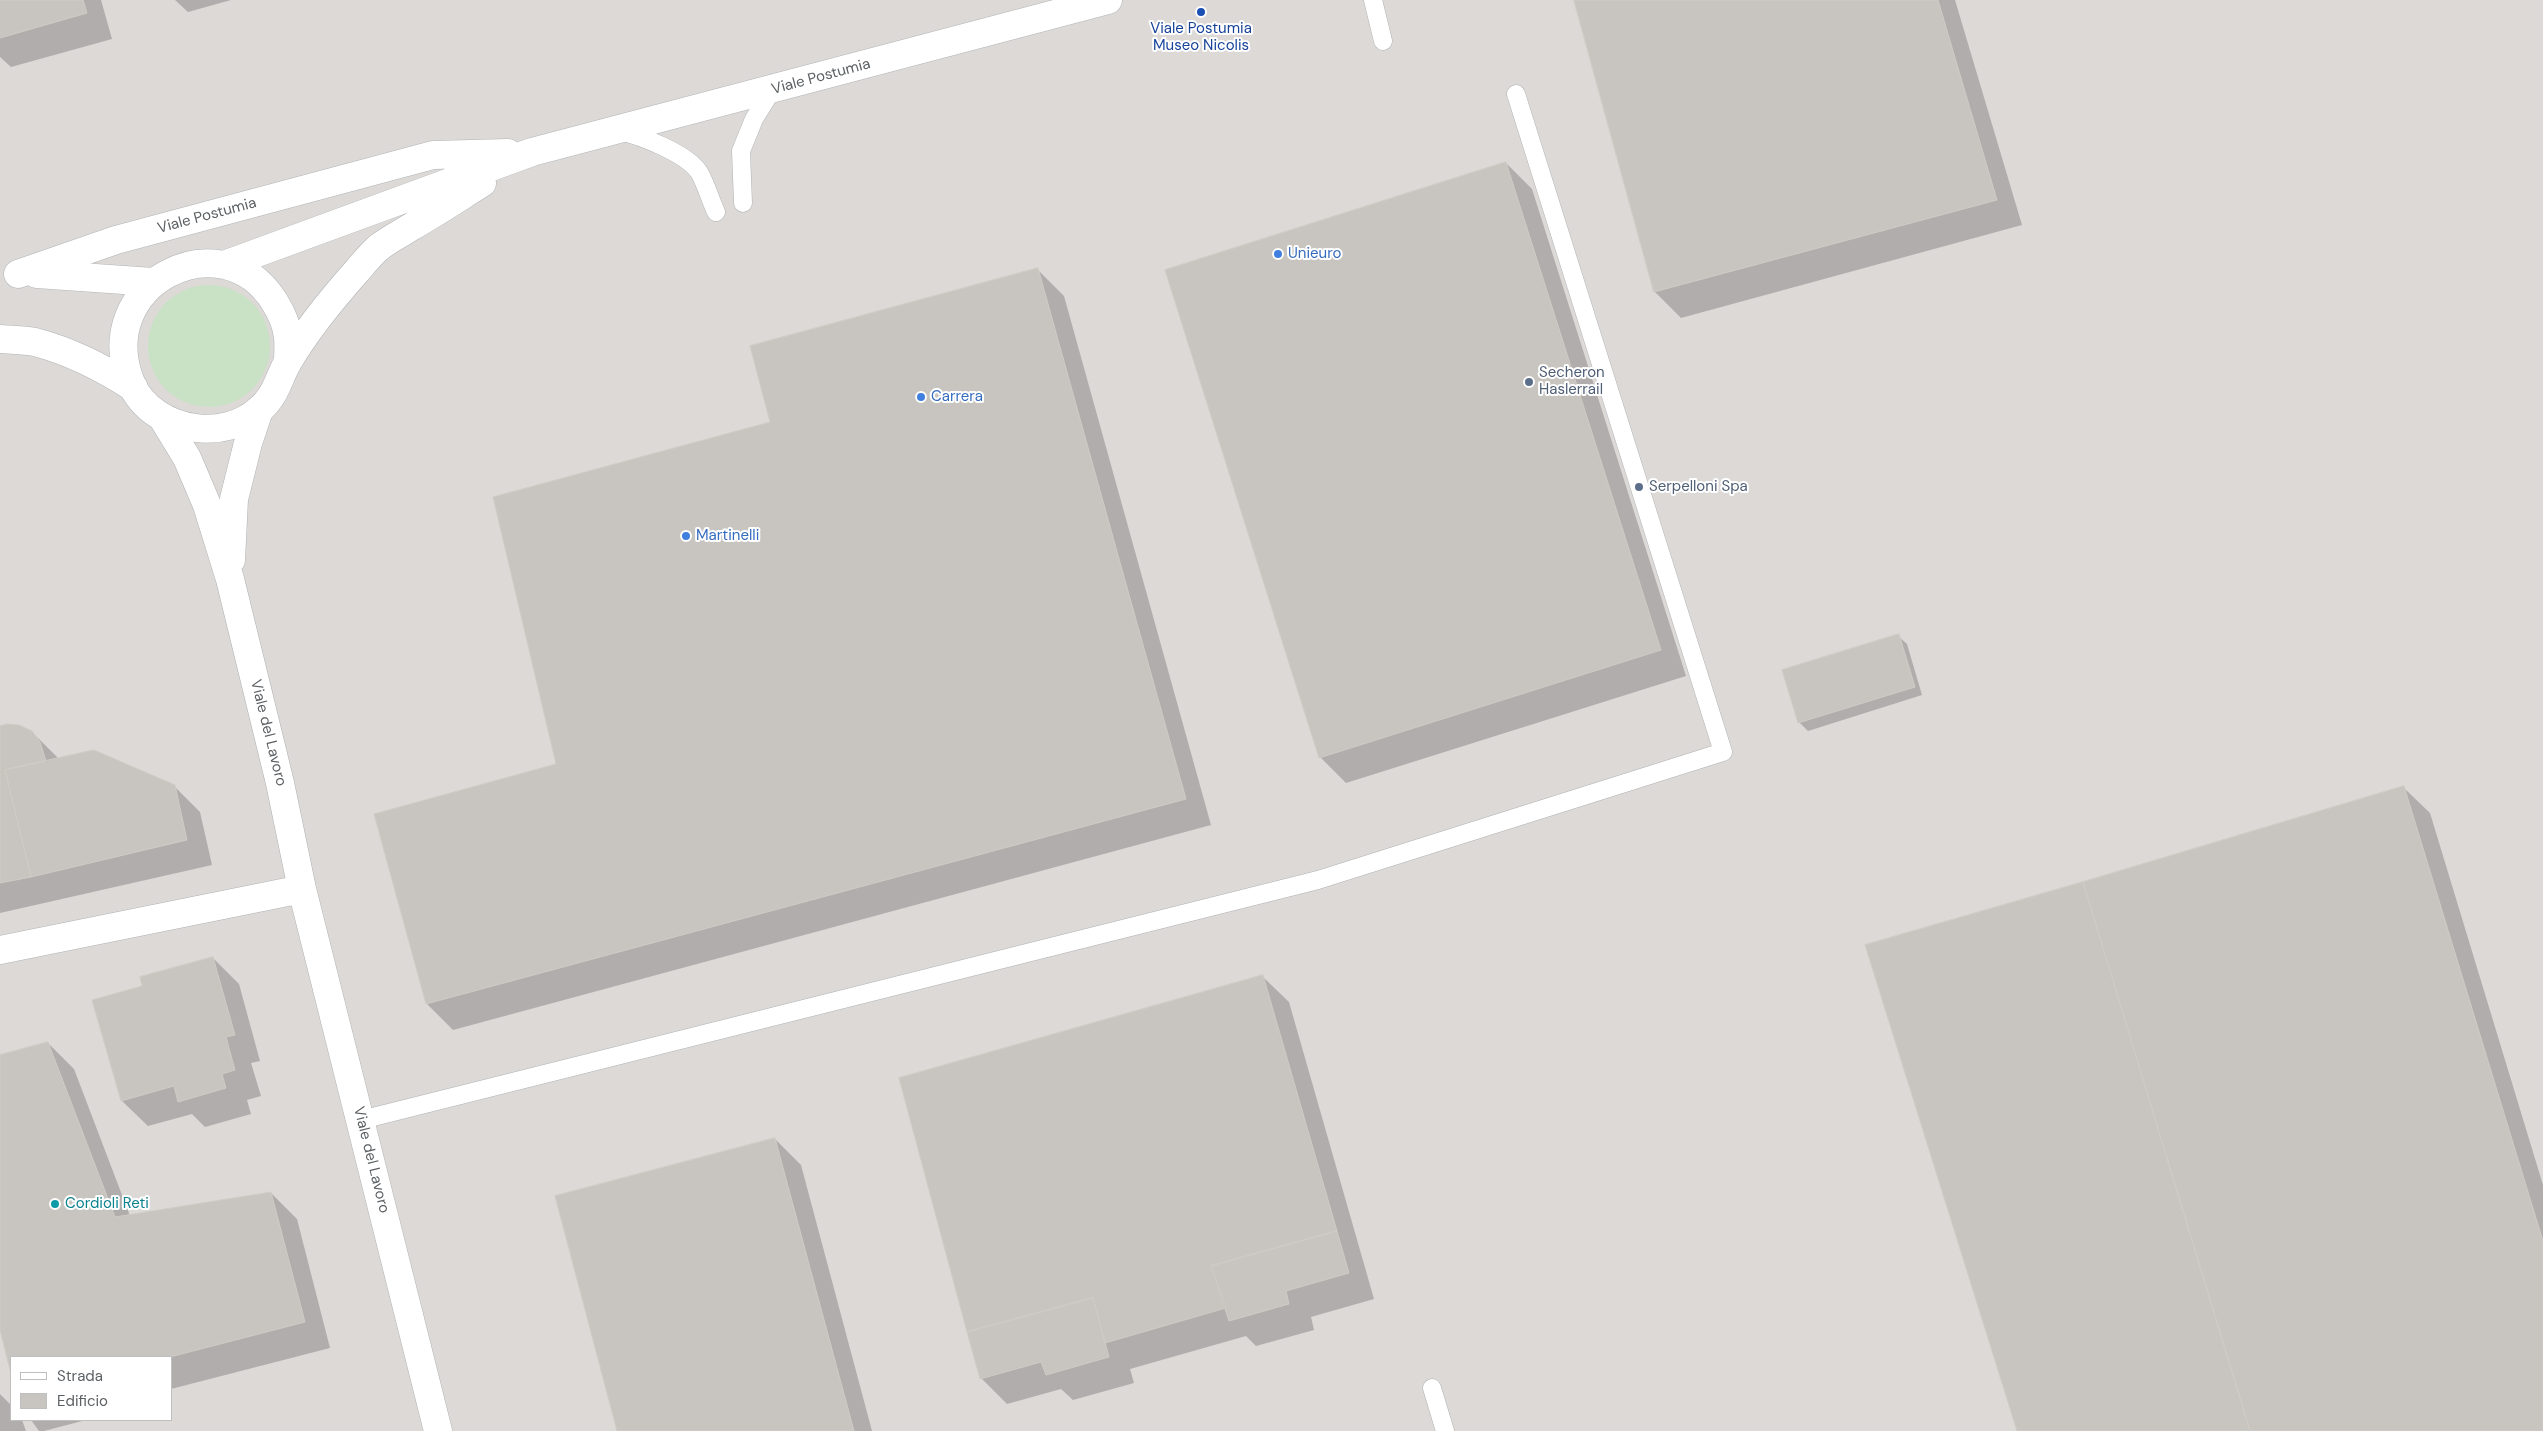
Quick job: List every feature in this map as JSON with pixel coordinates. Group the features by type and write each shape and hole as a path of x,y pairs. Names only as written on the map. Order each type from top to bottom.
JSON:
{"main road":[{"name":"Viale Postumia","path":"224,265 532,152 1108,0"},
{"name":"Viale Postumia","path":"9,276 116,240 433,156 532,152"},
{"name":"Viale Postumia","path":"288,362 288,337 284,321 268,292 249,275 224,265 199,264 175,269 153,282 137,299 127,320 122,343 125,366 134,388 146,405 162,418 182,426 209,430 236,424 259,410 278,389 288,362 332,299 377,248 532,152"},
{"name":"Viale Postumia","path":"9,276 57,274 153,282"},
{"name":"Viale Postumia","path":"0,339 35,342 116,376 134,388"},
{"name":"Viale del Lavoro","path":"230,579 234,499 248,443 259,410"},
{"name":"Viale del Lavoro","path":"162,418 187,458 207,505 230,579 280,783 302,889 438,1431"},
{"path":"0,950 302,889"}],"lane":[{"path":"1373,0 1383,41"},
{"path":"743,203 741,150 754,119 772,90"},
{"path":"361,1120 1318,880 1723,752 1516,94"},
{"path":"617,130 637,135 678,155 698,170 716,212"},
{"path":"1432,1388 1445,1431"}],"shaded area":[{"path":"0,0 2543,0 2543,1431 0,1431"}],"green space":[{"path":"209,285 232,290 252,303 265,323 270,346 265,369 252,389 232,402 209,407 186,402 166,389 153,369 148,346 153,323 166,303 186,290"}],"building":[{"path":"0,0 83,0 87,13 0,38"},
{"path":"1574,0 1938,0 1997,200 1654,292"},
{"path":"1506,162 1661,650 1319,758 1165,270"},
{"path":"1038,268 1186,799 426,1004 374,814 556,764 493,497 770,422 750,346"},
{"path":"1899,634 1915,687 1798,723 1782,670"},
{"path":"8,724 19,725 32,731 40,742 46,761 5,770 31,877 0,883 0,726"},
{"path":"94,750 175,785 187,840 31,877 5,770"},
{"path":"2404,786 2543,1241 2543,1431 2250,1431 2083,882"},
{"path":"2083,882 2250,1431 2017,1431 1865,945"},
{"path":"213,957 235,1035 226,1037 235,1070 222,1074 226,1088 178,1102 174,1086 121,1101 92,1000 142,986 140,977"},
{"path":"1263,975 1337,1231 1211,1266 1226,1308 1105,1343 1093,1298 967,1332 899,1078"},
{"name":"Cordioli Reti","path":"48,1042 115,1217 271,1192 305,1322 172,1356 10,1356 10,1370 0,1330 0,1055"},
{"path":"775,1138 854,1431 617,1431 555,1196"},
{"path":"1337,1231 1349,1273 1286,1291 1289,1304 1229,1321 1211,1266"},
{"path":"1093,1298 1109,1357 1046,1375 1041,1362 980,1379 967,1332"}],"place":[{"name":"Viale Postumia Museo Nicolis","path":"1201,12"},
{"name":"Unieuro","path":"1278,254"},
{"name":"Secheron Haslerrail","path":"1529,382"},
{"name":"Carrera","path":"921,397"},
{"name":"Serpelloni Spa","path":"1639,487"},
{"name":"Martinelli","path":"686,536"},
{"name":"Cordioli Reti","path":"55,1204"}]}
